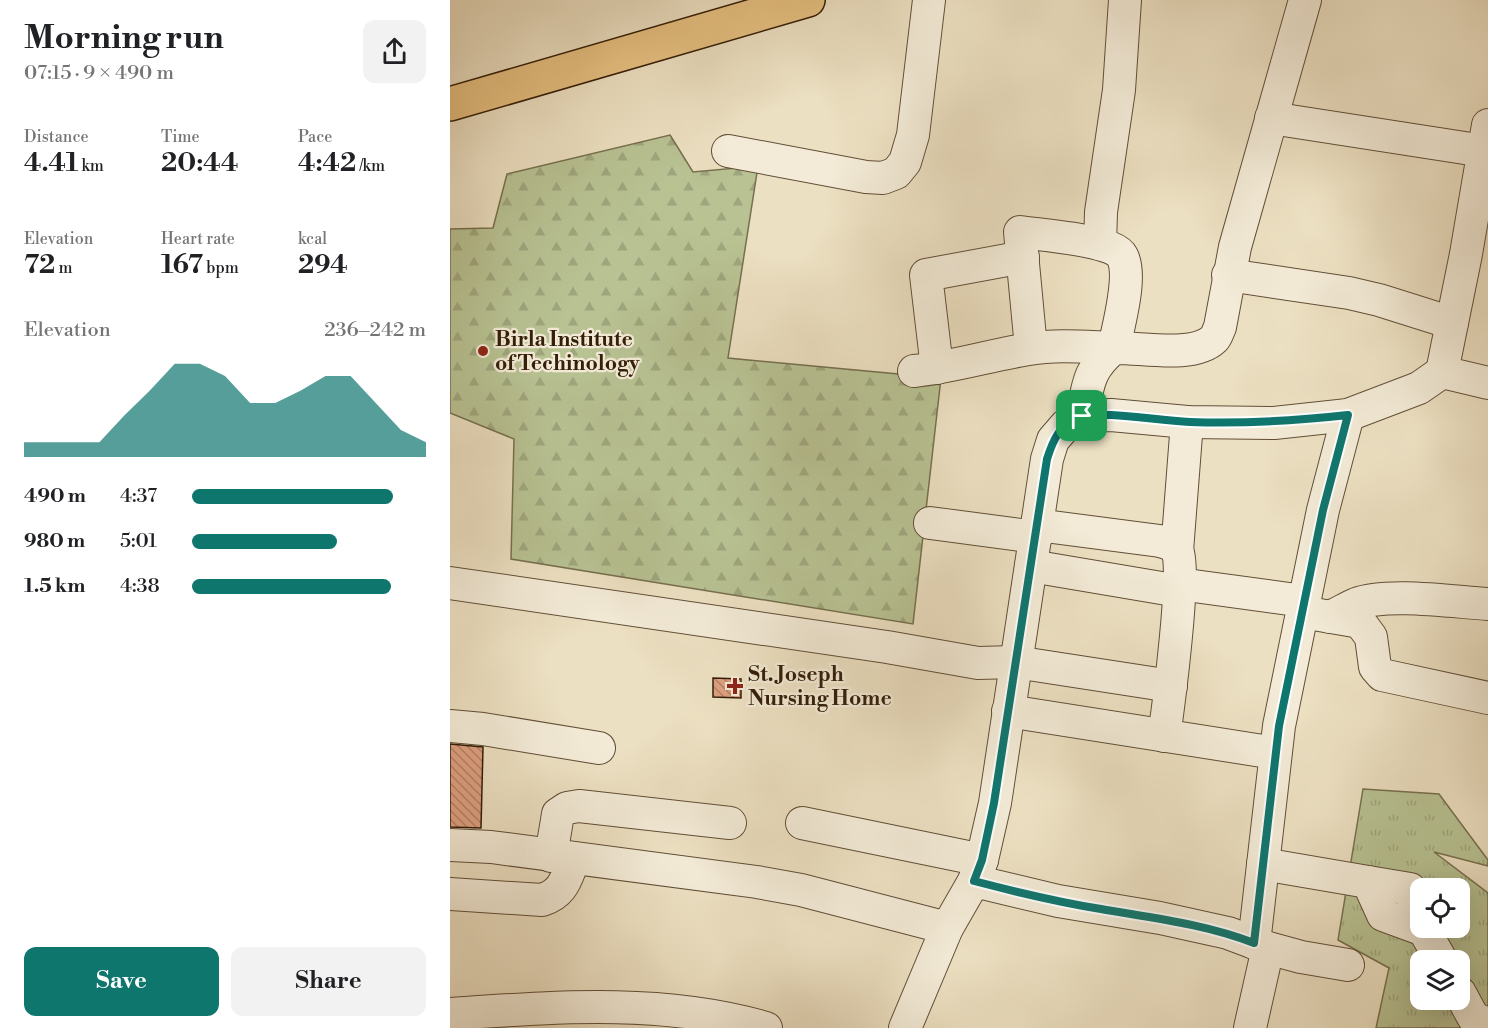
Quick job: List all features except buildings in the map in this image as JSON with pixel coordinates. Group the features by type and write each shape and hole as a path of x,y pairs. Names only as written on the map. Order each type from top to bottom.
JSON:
{"main road":[{"path":"450,104 808,0"}],"street":[{"path":"728,151 866,177 883,178 896,173 905,162 913,135 929,0"},
{"path":"1100,244 1101,212 1119,90 1125,0"},
{"path":"1023,257 926,275 926,370 1031,348 1056,346 1187,350 1201,347 1215,339 1220,327 1228,275 1305,0"},
{"path":"905,1028 947,928 978,871 994,803 1047,459 1053,440 1066,425 1082,416 1121,416 1187,422 1274,423 1348,415 1419,388 1442,372 1452,323 1477,256 1485,156 1272,118"},
{"path":"1031,348 1020,232 1100,244 1113,248 1121,254 1125,264 1125,284 1114,348 1099,360 1088,382 1082,416"},
{"path":"1228,275 1349,293 1452,323"},
{"path":"1442,372 1488,383"},
{"path":"1250,1028 1261,946 1263,864 1279,726 1312,610 1323,510 1348,415"},
{"path":"1164,736 1171,686 1179,588 1180,560 1177,551 1187,422"},
{"path":"930,523 1035,542 1179,588 1312,610 1360,622 1371,637 1375,667 1382,675 1488,698"},
{"path":"1035,542 1160,541 1171,545 1177,551"},
{"path":"450,574 531,582"},
{"path":"450,583 887,647 978,663 1015,662 1171,686"},
{"path":"1312,610 1372,600 1413,599 1488,604"},
{"path":"1008,711 1275,753"},
{"path":"450,726 483,729 599,748"},
{"path":"450,894 542,900 554,896 562,886 558,814 567,808 579,806 729,823"},
{"path":"802,823 978,871 1058,902 1160,918 1228,933 1261,946 1301,957 1348,965"},
{"path":"450,845 491,847 757,882 801,890 947,928"},
{"path":"1263,864 1368,882 1383,915 1410,922"},
{"path":"450,1014 608,1005 691,1011 766,1028"}],"green space":[{"path":"670,135 693,172 758,166 728,358 941,378 913,624 511,559 514,439 450,413 450,229 493,228 507,174"},
{"path":"1363,789 1439,794 1488,860 1488,866 1434,852 1468,878 1410,878 1410,938 1470,938 1470,879 1488,893 1488,1028 1376,1028 1389,968 1338,940"}],"place":[{"name":"Birla Institute of Techinology","path":"483,351"},
{"name":"St. Joseph Nursing Home","path":"735,686"}],"route":[{"path":"1348,415 1323,510 1279,726 1254,943 1228,933 1160,918 1058,902 974,881 982,860 994,803 1047,459 1053,440 1066,425 1082,416 1151,417 1187,422 1274,423 1348,415"}]}
